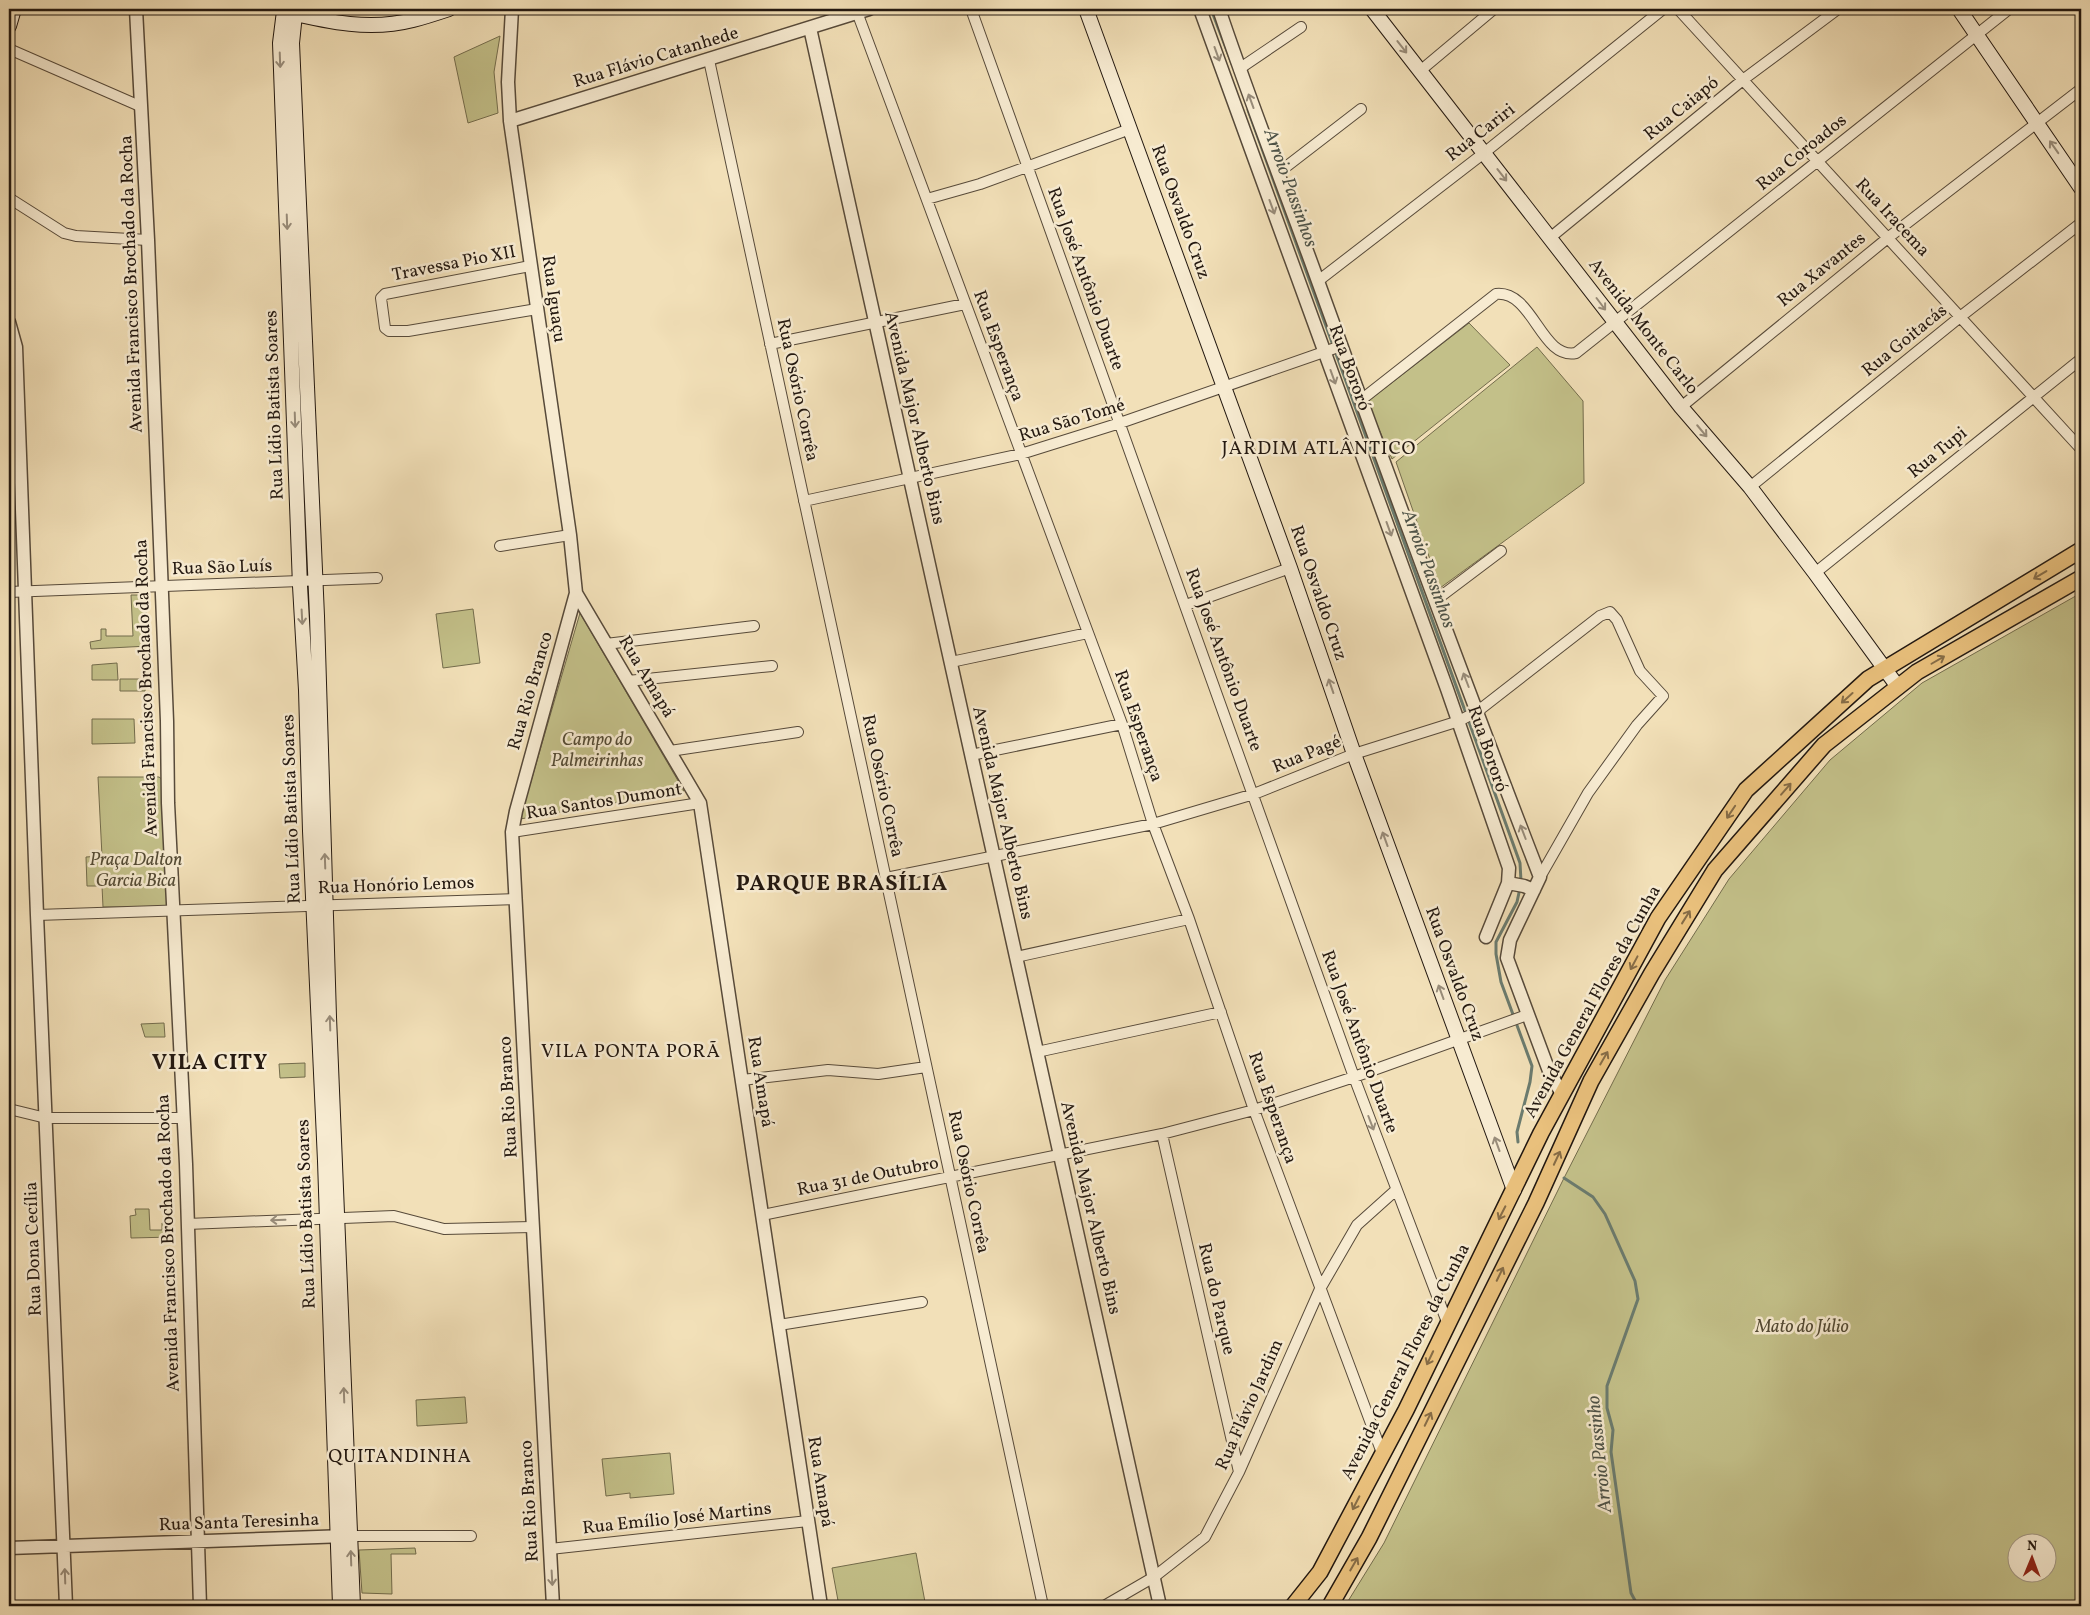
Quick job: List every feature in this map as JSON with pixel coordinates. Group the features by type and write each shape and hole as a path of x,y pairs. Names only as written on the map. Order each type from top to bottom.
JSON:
{"main road":[{"path":"9,26 14,9"},
{"path":"284,11 329,22 373,25 413,20 449,9"},
{"name":"Rua Osvaldo Cruz","path":"1086,9 1290,568 1354,754 1514,1190"},
{"name":"Avenida Monte Carlo","path":"1372,9 1681,407 1750,487 1898,687"},
{"path":"1959,9 2081,188"},
{"name":"Rua Lídio Batista Soares","path":"284,11 280,43 288,91 300,392 304,462 312,500 315,580 313,689 343,1536 340,1606"},
{"name":"Rua Lídio Batista Soares","path":"304,462 298,501 300,581 313,689"},
{"path":"298,501 312,500"},
{"name":"Avenida General Flores da Cunha","path":"1293,1606 1320,1572 1406,1410 1447,1322 1542,1133 1658,918 1746,790 1868,679 2081,550"},
{"name":"Avenida General Flores da Cunha","path":"1330,1606 1369,1538 1536,1203 1591,1081 1652,973 1715,870 1824,745 1917,672 2081,578"},
{"path":"1562,1094 1591,1081"},
{"path":"1514,1190 1536,1203"},
{"name":"Rua Lídio Batista Soares","path":"343,1536 353,1606"}],"street":[{"name":"Avenida Francisco Brochado da Rocha","path":"136,9 148,240 167,721 168,801 187,1224 200,1606"},
{"name":"Rua Iguaçu","path":"512,9 508,82 510,121 570,535 576,594"},
{"name":"Rua José Antônio Duarte","path":"971,9 1354,1077 1447,1322"},
{"name":"Rua Bororó","path":"1200,9 1460,721 1509,868 1521,886 1486,937"},
{"path":"1219,9 1340,346 1436,600 1476,712 1540,877 1521,886 1507,948 1507,958 1523,1016 1562,1094"},
{"path":"1420,71 1494,9"},
{"name":"Rua Cariri","path":"1318,281 1484,153 1663,9"},
{"name":"Rua Iracema","path":"1678,9 2081,448"},
{"name":"Rua Caiapó","path":"1550,237 1744,79 1838,9"},
{"name":"Rua Coroados","path":"1361,400 1496,294 1504,293 1518,301 1560,352 1569,354 1583,349 2009,9"},
{"name":"Rua Flávio Catanhede","path":"510,121 863,11"},
{"name":"Rua Esperança","path":"863,11 926,199 1122,724 1153,824 1222,1012 1254,1110 1382,1453"},
{"path":"1239,69 1301,27"},
{"name":"Avenida Major Alberto Bins","path":"810,28 1160,1606"},
{"path":"9,49 142,107"},
{"name":"Rua Osório Corrêa","path":"709,60 1043,1606"},
{"name":"Rua Xavantes","path":"1681,407 1889,237 2081,89"},
{"path":"1278,173 1361,109"},
{"path":"926,199 980,184 1130,129"},
{"path":"9,198 64,233 76,236 148,240"},
{"name":"Rua Goitacás","path":"1750,487 1960,317 2081,223"},
{"name":"Travessa Pio XII","path":"530,266 382,295 385,328 389,331 408,331 537,308"},
{"path":"770,344 966,304"},
{"name":"Rua Dona Cecília","path":"9,322 16,347 37,915 66,1606"},
{"name":"Rua São Tomé","path":"804,501 1021,454 1120,423 1340,346"},
{"name":"Rua Tupi","path":"1815,573 2081,359"},
{"path":"500,546 570,535"},
{"path":"1436,600 1501,551"},
{"path":"1186,605 1290,568"},
{"name":"Rua São Luís","path":"9,592 376,578"},
{"name":"Rua Amapá","path":"576,594 700,803 821,1606"},
{"name":"Rua Rio Branco","path":"553,1606 512,832 516,811 576,594"},
{"name":"Rua Pagé","path":"886,878 1153,824 1254,794 1354,754 1460,721 1476,712 1605,613 1614,615 1640,671 1662,696 1637,725 1588,793 1540,877"},
{"path":"606,644 754,626"},
{"path":"951,662 1088,633"},
{"path":"628,681 772,666"},
{"path":"971,754 1122,724"},
{"path":"670,751 798,732"},
{"name":"Rua Santos Dumont","path":"512,832 700,803"},
{"name":"Rua Honório Lemos","path":"37,915 516,898"},
{"path":"1016,957 1189,919"},
{"path":"1037,1052 1222,1012"},
{"name":"Rua 31 de Outubro","path":"762,1215 1162,1134 1254,1110 1354,1077 1523,1016"},
{"path":"742,1080 828,1070 878,1074 926,1067"},
{"path":"9,1109 46,1118 182,1118"},
{"name":"Rua do Parque","path":"1162,1134 1239,1472"},
{"name":"Rua Flávio Jardim","path":"1104,1606 1154,1577 1205,1537 1239,1472 1320,1289 1357,1225 1396,1190"},
{"path":"187,1224 394,1216 444,1229 533,1227"},
{"path":"779,1325 922,1302"},
{"name":"Rua Emílio José Martins","path":"550,1549 808,1521"},
{"name":"Rua Santa Teresinha","path":"9,1548 343,1536 471,1536"}],"green space":[{"path":"500,36 494,72 498,113 468,123 454,57"},
{"path":"1469,323 1510,365 1392,459 1367,402"},
{"path":"1537,347 1583,401 1584,483 1440,588 1396,462"},
{"name":"Mato do Júlio","path":"2081,593 2081,1606 1345,1606 1384,1543 1564,1178 1665,980 1729,879 1830,760 1922,683"},
{"path":"131,595 145,595 148,646 91,649 90,642 101,640 101,629 106,629 106,636 133,636"},
{"path":"473,609 480,663 443,668 436,614"},
{"name":"Campo do Palmeirinhas","path":"580,613 684,791 520,819"},
{"path":"117,663 118,680 92,680 92,665"},
{"path":"120,679 146,679 145,691 120,691"},
{"path":"92,719 134,719 135,743 92,744"},
{"name":"Praça Dalton Garcia Bica","path":"98,777 159,777 167,783 174,910 133,912 126,907 103,907 102,886 87,886 86,857 102,856"},
{"path":"164,1023 165,1037 145,1037 141,1024"},
{"path":"305,1063 305,1077 280,1078 279,1064"},
{"path":"135,1209 149,1209 150,1230 162,1230 162,1223 173,1223 173,1237 131,1238 130,1216 136,1215"},
{"path":"465,1397 467,1423 417,1426 416,1400"},
{"path":"670,1453 674,1494 630,1498 630,1493 606,1496 602,1459"},
{"path":"415,1548 416,1554 391,1554 392,1594 362,1593 359,1550"},
{"path":"916,1553 925,1602 901,1606 839,1606 832,1568"}],"waterway":[{"name":"Arroio Passinhos","path":"1211,9 1232,64"},
{"name":"Arroio Passinhos","path":"1248,110 1520,863 1521,881"},
{"name":"Arroio Passinhos","path":"1518,1142 1517,1132 1530,1082 1532,1066 1501,982 1496,942 1517,902 1520,888"},
{"name":"Arroio Passinho","path":"1564,1178 1593,1197 1605,1214 1635,1281 1638,1299 1607,1386 1607,1408 1613,1430 1611,1452 1631,1593 1638,1606"}],"district":[{"name":"JARDIM ATLÂNTICO","path":"1319,449"},
{"name":"PARQUE BRASÍLIA","path":"842,884"},
{"name":"VILA PONTA PORÃ","path":"631,1052"},
{"name":"VILA CITY","path":"210,1063"},
{"name":"QUITANDINHA","path":"400,1457"}]}
